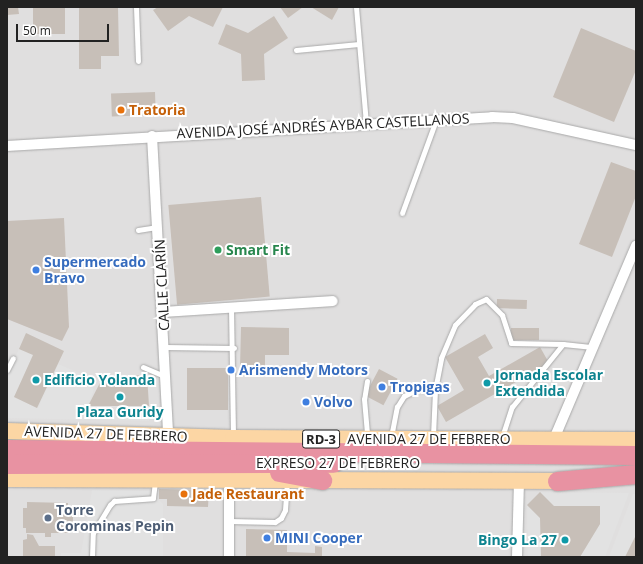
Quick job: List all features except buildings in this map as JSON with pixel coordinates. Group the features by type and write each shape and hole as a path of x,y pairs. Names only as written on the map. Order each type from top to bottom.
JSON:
{"highway":[{"path":"237,450 321,438"},
{"path":"576,441 636,447"},
{"name":"RD-3","path":"7,448 39,456"},
{"path":"237,450 322,480"},
{"name":"EXPRESO 27 DE FEBRERO","path":"39,456 237,450 636,455"},
{"name":"EXPRESO 27 DE FEBRERO","path":"237,450 636,465"},
{"name":"RD-3","path":"7,464 39,456"},
{"path":"557,481 636,474"}],"main road":[{"name":"AVENIDA 27 DE FEBRERO","path":"7,431 168,435 237,450"},
{"name":"AVENIDA 27 DE FEBRERO","path":"321,438 554,439 576,441 636,440"},
{"path":"7,479 636,481"}],"street":[{"name":"AVENIDA JOSÉ ANDRÉS AYBAR CASTELLANOS","path":"7,146 437,119 513,118 636,145"},
{"name":"CALLE CLARÍN","path":"152,136 164,312 168,435"},
{"path":"554,439 636,246"},
{"path":"164,312 333,301"},
{"path":"228,557 229,480"},
{"path":"518,557 519,480"}],"lane":[{"path":"136,7 138,61"},
{"path":"356,7 366,123"},
{"path":"296,50 359,44"},
{"path":"402,213 437,119"},
{"path":"138,230 158,227"},
{"path":"433,438 435,390 441,358 456,325 475,304 484,298 502,315 511,343 563,344 593,347"},
{"path":"231,307 234,348 237,450"},
{"path":"501,439 512,408 563,344"},
{"path":"165,347 234,348"},
{"path":"7,370 12,358"},
{"path":"143,367 166,377"},
{"path":"366,381 364,399 367,438"},
{"path":"391,438 397,407 404,396 418,389 435,390"},
{"path":"92,557 93,533 110,505 114,501 153,498 155,480"},
{"path":"229,521 275,522 281,518 285,510 287,480"}],"shaded area":[{"path":"7,7 636,7 636,557 7,557"},
{"path":"19,349 33,355 14,397 38,408 58,364 84,375 81,383 94,389 88,406 149,406 149,421 7,418 7,375"},
{"path":"92,490 150,491 163,504 163,557 61,557 61,553 81,553"},
{"path":"540,492 629,493 605,557 580,557 600,524 600,506 554,506"},
{"path":"633,494 636,494 636,557 609,557"},
{"path":"527,505 540,518 541,557 528,557"}],"place":[{"name":"Tratoria","path":"121,110"},
{"name":"Smart Fit","path":"218,250"},
{"name":"Supermercado Bravo","path":"36,270"},
{"name":"Arismendy Motors","path":"231,370"},
{"name":"Edificio Yolanda","path":"36,380"},
{"name":"Jornada Escolar Extendida","path":"487,383"},
{"name":"Tropigas","path":"382,387"},
{"name":"Plaza Guridy","path":"120,397"},
{"name":"Volvo","path":"306,402"},
{"name":"Jade Restaurant","path":"184,494"},
{"name":"Torre Corominas Pepin","path":"48,518"},
{"name":"MINI Cooper","path":"267,538"},
{"name":"Bingo La 27","path":"565,540"}]}
